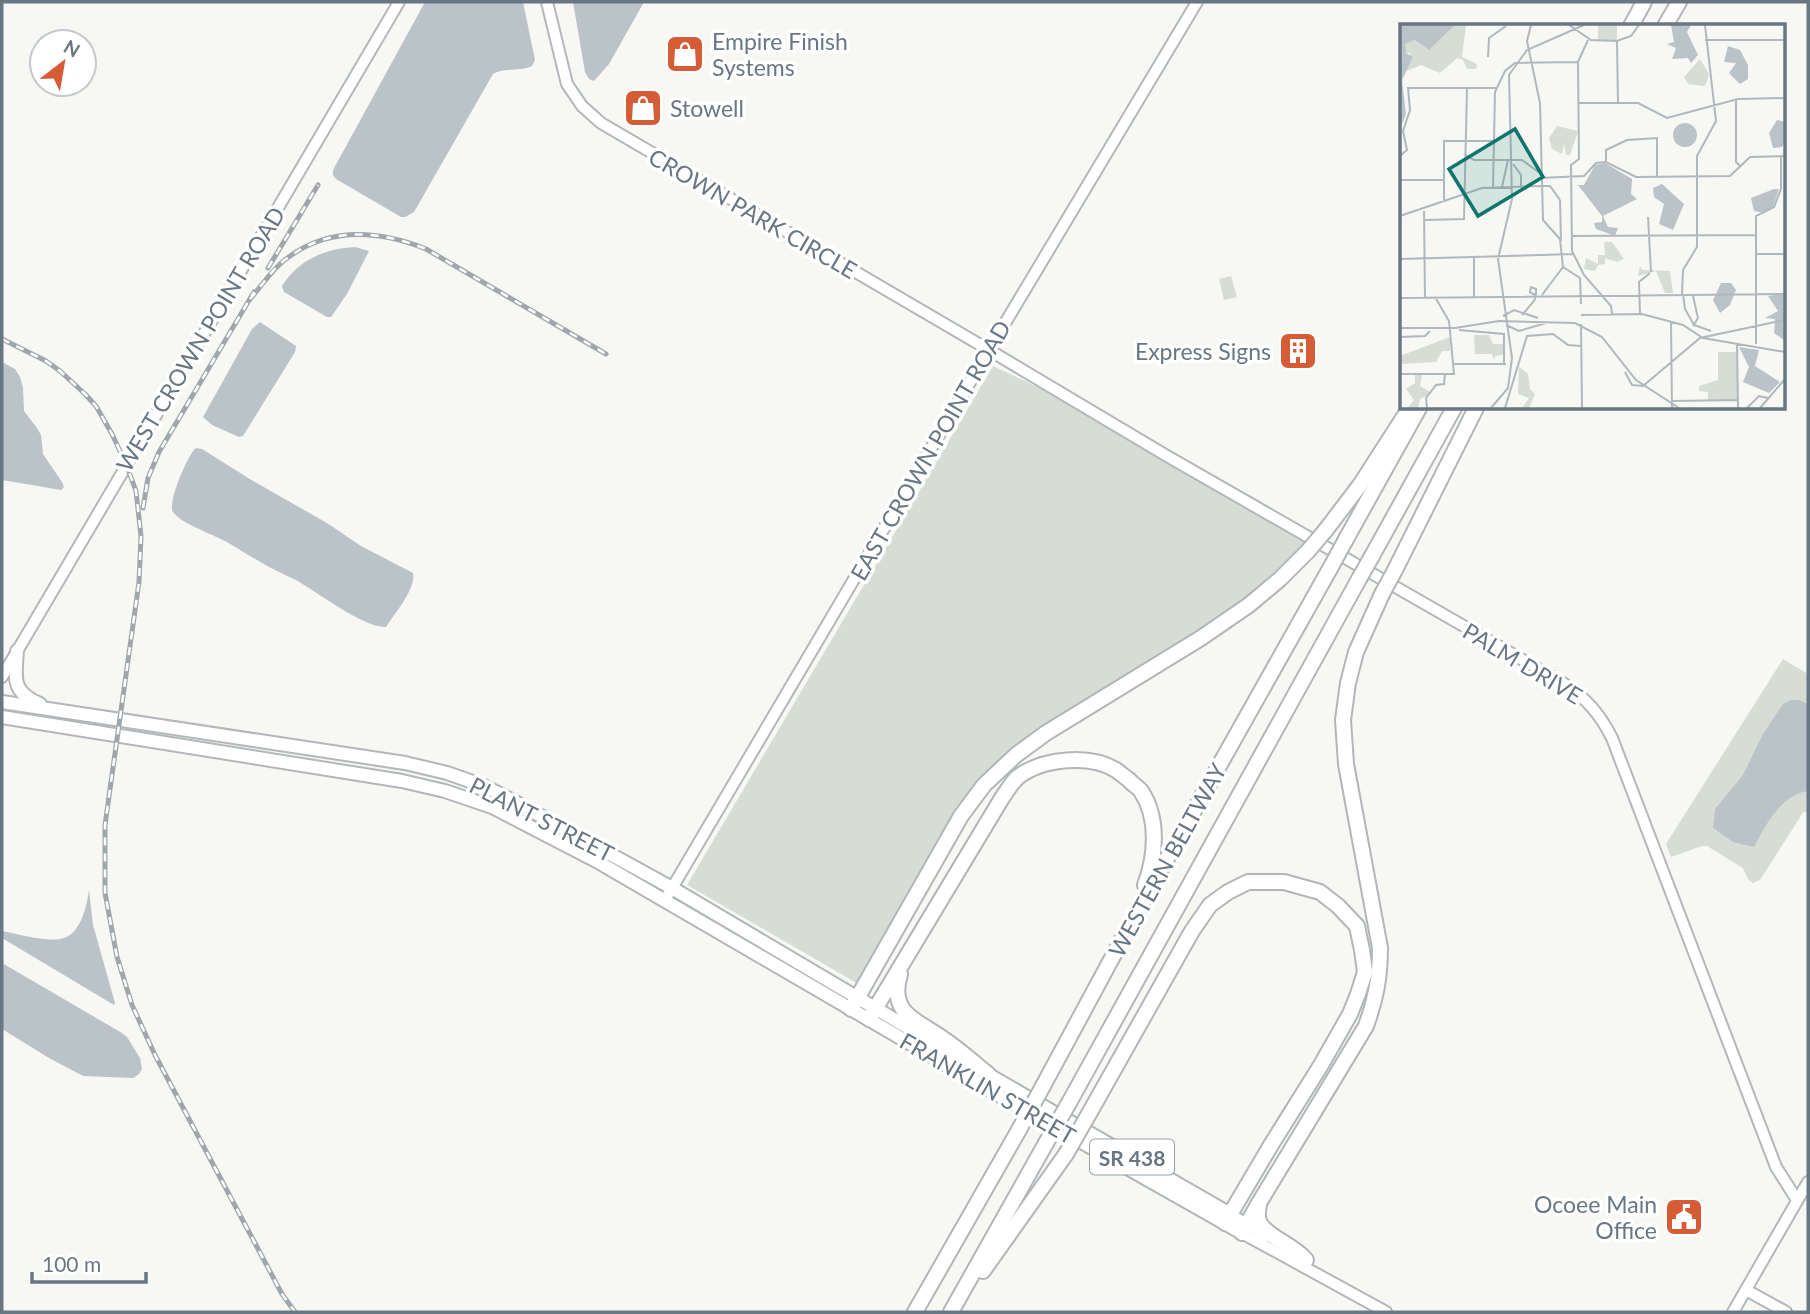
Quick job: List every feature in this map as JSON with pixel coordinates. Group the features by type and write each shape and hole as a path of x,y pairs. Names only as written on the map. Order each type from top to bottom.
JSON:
{"highway":[{"path":"1632,24 1644,2"},
{"path":"1667,24 1677,5"},
{"path":"855,1004 961,816 984,785 1016,755 1046,733 1249,606 1280,579 1325,531 1360,485 1408,410"},
{"name":"WESTERN BELTWAY","path":"915,1312 1020,1128 1133,919 1418,410"},
{"name":"WESTERN BELTWAY","path":"953,1312 1453,410"},
{"path":"1245,1229 1366,1026 1375,1000 1380,975 1380,948 1346,764 1343,720 1348,683 1356,652 1382,594 1475,410"},
{"path":"872,1014 1002,798 1017,777 1040,765 1063,760 1093,762 1115,770 1140,790 1152,817 1154,841 1150,872 1133,919"},
{"path":"953,1312 1066,1154 1192,931 1210,905 1248,882 1284,881 1320,892 1357,926 1364,972 1359,994 1350,1014 1227,1218"},
{"path":"904,959 897,991 903,1011 989,1075"},
{"path":"1259,1203 1259,1224 1301,1252 1306,1260"}],"main road":[{"path":"17,651 15,676 19,690 29,699 60,711"},
{"name":"PLANT STREET","path":"2,702 405,763 447,773 484,786 672,888 855,1004"},
{"name":"PLANT STREET","path":"2,717 402,781 444,790 492,807 989,1075"},
{"path":"188,746 203,743 209,734"},
{"path":"221,752 234,741 245,739"},
{"name":"FRANKLIN STREET","path":"872,1014 1245,1229"},
{"name":"FRANKLIN STREET","path":"989,1075 1031,1106"}],"street":[{"name":"WEST CROWN POINT ROAD","path":"2,677 399,2"},
{"name":"CROWN PARK CIRCLE","path":"547,2 567,84 582,106 601,123 989,349"},
{"name":"EAST CROWN POINT ROAD","path":"665,900 1197,2"},
{"name":"PALM DRIVE","path":"989,349 1167,456 1563,683 1584,698 1604,722 1612,738 1776,1167 1797,1200"},
{"path":"1733,1312 1808,1182"},
{"name":"FRANKLIN STREET","path":"1245,1229 1306,1260 1345,1288"},
{"name":"FRANKLIN STREET","path":"1245,1229 1303,1267 1386,1312"},
{"path":"1746,1290 1786,1312"}],"shaded area":[{"path":"425,2 523,2 535,60 532,66 527,68 493,74 414,212 401,217 336,179 333,170"},
{"path":"573,2 644,2 609,64 594,81 589,79 585,72"},
{"path":"355,247 369,251 347,294 331,317 284,292 282,286 305,262 333,250"},
{"path":"1231,276 1237,297 1224,300 1219,279"},
{"path":"260,322 296,346 295,352 243,436 239,437 212,425 203,417 252,329"},
{"path":"2,362 15,369 20,377 24,411 41,435 43,454 62,482 64,487 61,490 2,480"},
{"path":"993,366 1099,416 1317,540 1249,605 1016,755 961,816 860,985 687,885"},
{"path":"196,448 202,449 327,523 361,546 413,573 408,593 386,627 353,616 296,580 177,516 173,512 173,499 188,459"},
{"path":"1783,659 1808,674 1808,814 1804,811 1760,880 1753,883 1743,868 1707,846 1671,857 1666,844"},
{"path":"1791,700 1808,704 1808,791 1799,793 1782,804 1769,820 1754,847 1733,842 1713,828 1715,809 1743,775 1763,734 1783,704"},
{"path":"89,890 93,925 114,1005 2,938 2,931 50,939 70,935 82,918"},
{"path":"2,963 127,1037 140,1058 142,1069 139,1074 133,1078 83,1076 2,1029"}],"railway":[{"path":"268,268 318,185"},
{"path":"250,299 276,268 302,248 337,236 372,235 426,249 606,354"},
{"path":"143,508 148,478 159,452 254,292"},
{"path":"2,339 46,361 96,406 112,434 136,491 141,536 139,582 105,825 105,893 117,957 132,1005 155,1055 282,1294 295,1312"}],"place":[{"name":"Empire Finish Systems","path":"685,54"},
{"name":"Stowell","path":"643,108"},
{"name":"Express Signs","path":"1298,351"},
{"name":"Ocoee Main Office","path":"1684,1217"}]}
